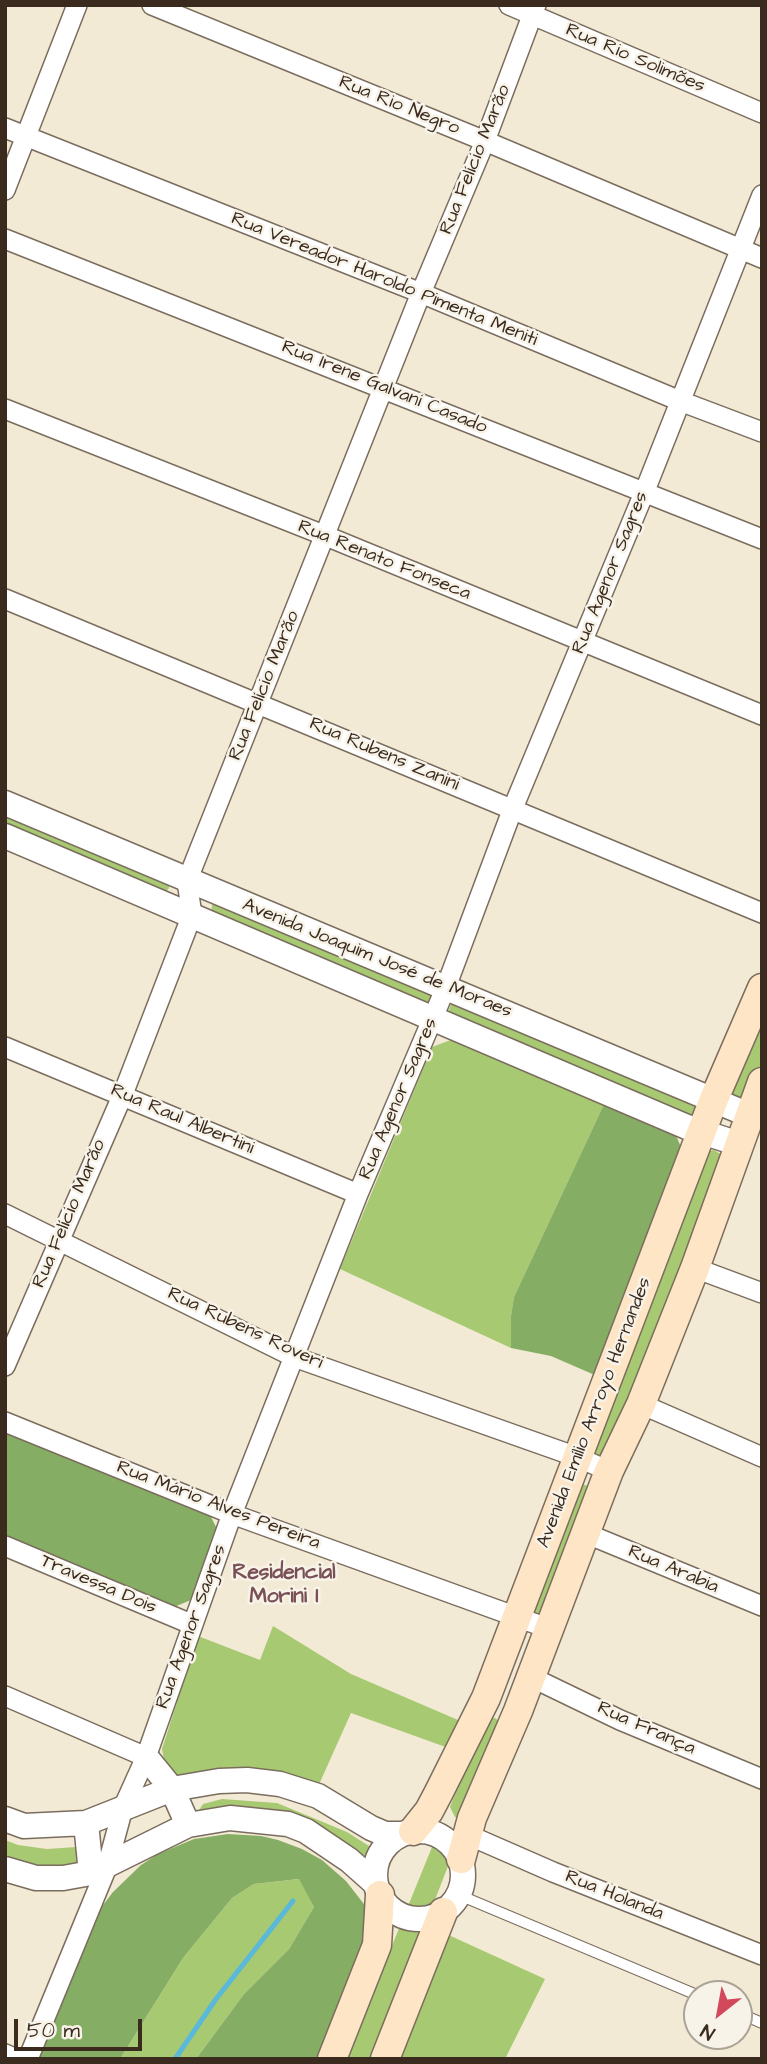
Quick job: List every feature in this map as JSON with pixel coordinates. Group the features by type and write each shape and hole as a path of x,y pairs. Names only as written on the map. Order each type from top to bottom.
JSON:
{"main road":[{"name":"Avenida Emílio Arroyo Hernandes","path":"407,1833 429,1811 486,1698 714,1099 762,988"},
{"name":"Avenida Emílio Arroyo Hernandes","path":"464,1847 609,1471 641,1404 753,1130 762,1082"},
{"path":"486,1698 518,1711"},
{"path":"332,2059 377,1945 378,1890"},
{"path":"385,2059 451,1903"}],"street":[{"path":"5,190 28,137 77,5"},
{"name":"Rua Rio Negro","path":"152,5 762,258"},
{"name":"Rua Rio Solimões","path":"509,5 534,10 762,113"},
{"name":"Rua Felício Marão","path":"5,1366 122,1094 192,915 187,881 421,293 485,141 534,10"},
{"name":"Rua Vereador Haroldo Pimenta Meniti","path":"5,128 762,432"},
{"name":"Rua Agenor Sagres","path":"28,2059 123,1808 146,1757 232,1514 358,1194 446,987 513,808 644,493 762,195"},
{"name":"Rua Irene Galvani Casado","path":"5,239 762,539"},
{"name":"Rua Renato Fonseca","path":"5,409 326,536 762,715"},
{"name":"Rua Rubens Zanini","path":"5,599 762,913"},
{"name":"Avenida Joaquim José de Moraes","path":"5,803 714,1099 753,1130"},
{"name":"Avenida Joaquim José de Moraes","path":"5,836 703,1133 753,1130"},
{"name":"Rua Raul Albertini","path":"5,1047 358,1194"},
{"name":"Rua Rubens Roveri","path":"5,1214 294,1357 577,1457 609,1471"},
{"path":"695,1268 762,1293"},
{"path":"641,1404 762,1457"},
{"name":"Rua Mário Alves Pereira","path":"5,1422 232,1514 550,1629"},
{"name":"Rua Arabia","path":"585,1533 762,1606"},
{"name":"Travessa Dois","path":"5,1546 191,1624"},
{"name":"Rua França","path":"531,1676 620,1720 762,1779"},
{"path":"5,1696 146,1757 172,1789 188,1825"},
{"path":"5,1819 23,1826 86,1823 172,1789 219,1781 247,1780 280,1784 318,1796 385,1834 436,1834 455,1849 464,1847 463,1871 451,1903 420,1919 408,1917 387,1905 378,1890 332,1847 306,1831 288,1824 230,1818 188,1825 98,1877 36,1878 5,1869"},
{"path":"86,1823 98,1877"},
{"path":"378,1890 375,1872 383,1849 407,1833"},
{"name":"Rua Holanda","path":"464,1847 553,1872 762,1955"},
{"path":"5,2054 16,2059"}],"lane":[{"path":"451,1903 683,1990"}],"green space":[{"path":"5,812 169,884 169,888 166,892 5,829"},
{"path":"216,903 435,992 429,1006 211,914 212,905"},
{"path":"455,1002 699,1105 690,1115 448,1013 451,1004"},
{"path":"762,1008 762,1070 744,1100 735,1098 731,1090"},
{"path":"456,1038 605,1102 514,1297 511,1348 340,1269 432,1047"},
{"path":"605,1102 674,1131 684,1154 597,1376 551,1356 511,1348 511,1316 514,1297"},
{"path":"714,1150 722,1155 688,1266 602,1458 594,1455 591,1442 708,1151"},
{"path":"5,1429 208,1511 217,1529 191,1600 174,1607 5,1537"},
{"path":"582,1484 591,1487 541,1616 533,1613"},
{"path":"273,1626 351,1674 465,1723 454,1750 351,1713 312,1800 280,1788 180,1784 164,1760 162,1749 198,1636 260,1660"},
{"path":"489,1718 495,1718 501,1723 460,1819 455,1817 450,1807 483,1724"},
{"path":"222,1799 277,1803 347,1832 369,1846 369,1852 360,1860 335,1842 203,1814 199,1810 203,1804"},
{"path":"228,1834 278,1840 322,1860 346,1881 374,1917 329,2059 196,2059 244,1994 289,1949 314,1907 299,1879 254,1884 232,1898 183,1958 120,2059 38,2059 100,1909 113,1892 141,1865 158,1854 194,1839"},
{"path":"5,1840 18,1845 47,1849 76,1847 80,1850 84,1862 62,1871 5,1863"},
{"path":"440,1842 449,1844 452,1856 373,2059 346,2059 432,1847"},
{"path":"300,1879 314,1907 289,1949 244,1994 196,2059 120,2059 183,1958 232,1898 254,1884"},
{"path":"442,1932 545,1979 505,2059 394,2059"}],"waterway":[{"path":"175,2059 216,1999 293,1901"}],"district":[{"name":"Residencial Morini I","path":"284,1586"}]}
